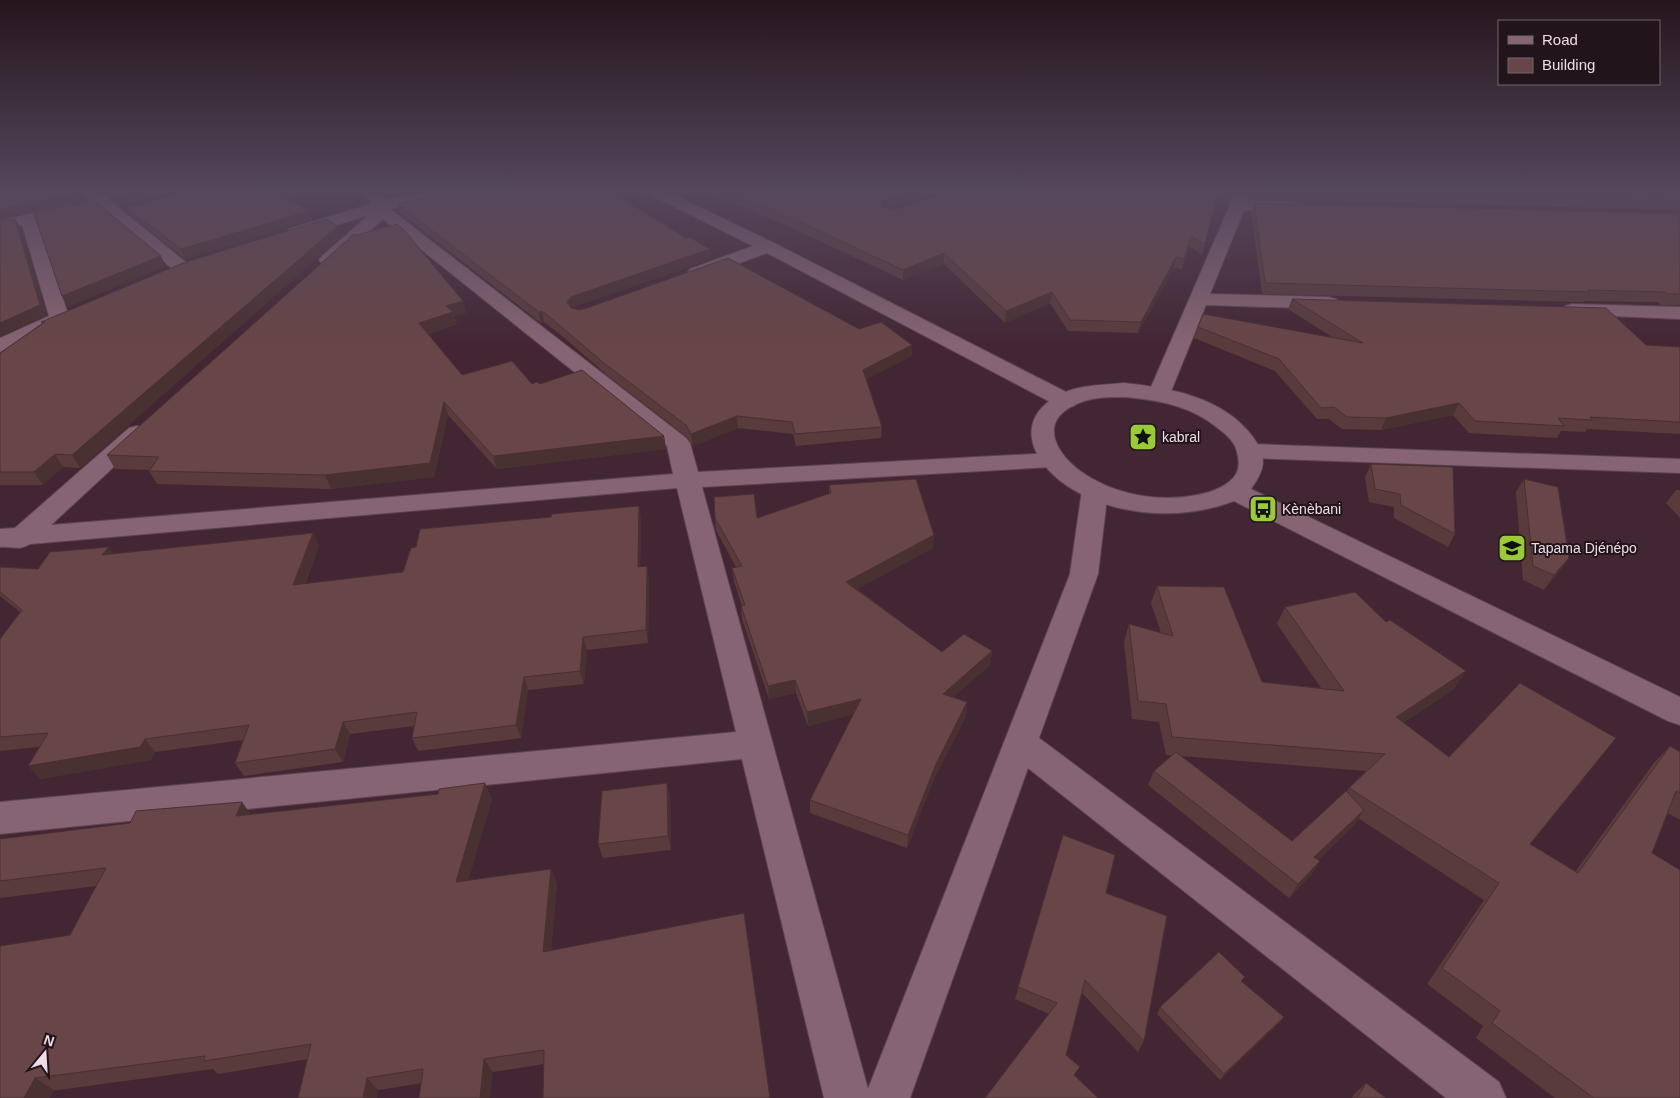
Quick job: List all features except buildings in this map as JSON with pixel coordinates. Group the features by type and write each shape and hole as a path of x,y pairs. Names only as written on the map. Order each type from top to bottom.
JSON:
{"street":[{"path":"35,242 60,319"},
{"path":"150,242 182,268"},
{"path":"317,271 343,242"},
{"path":"428,242 678,443 847,1098"},
{"path":"758,242 1066,401"},
{"path":"1159,394 1198,299 1219,242"},
{"path":"684,277 768,247"},
{"path":"165,276 201,262"},
{"path":"1198,299 1346,303"},
{"path":"1552,310 1680,313"},
{"path":"0,346 77,311"},
{"path":"1124,390 1159,394 1190,402 1217,416 1238,432 1250,451 1252,465 1247,479 1235,491 1208,502 1172,506 1132,502 1095,490 1070,476 1051,460 1042,443 1042,426 1051,412 1066,401 1092,392 1124,390"},
{"path":"0,556 11,537 155,417"},
{"path":"1250,451 1680,466"},
{"path":"11,537 688,480 1051,460"},
{"path":"888,1098 1084,574 1095,490"},
{"path":"1235,491 1680,712"},
{"path":"1021,743 1483,1098"},
{"path":"0,818 756,744"}],"place":[{"name":"kabral","path":"1143,437"},
{"name":"Kènèbani","path":"1263,509"},
{"name":"Tapama Djénépo","path":"1512,548"}]}
